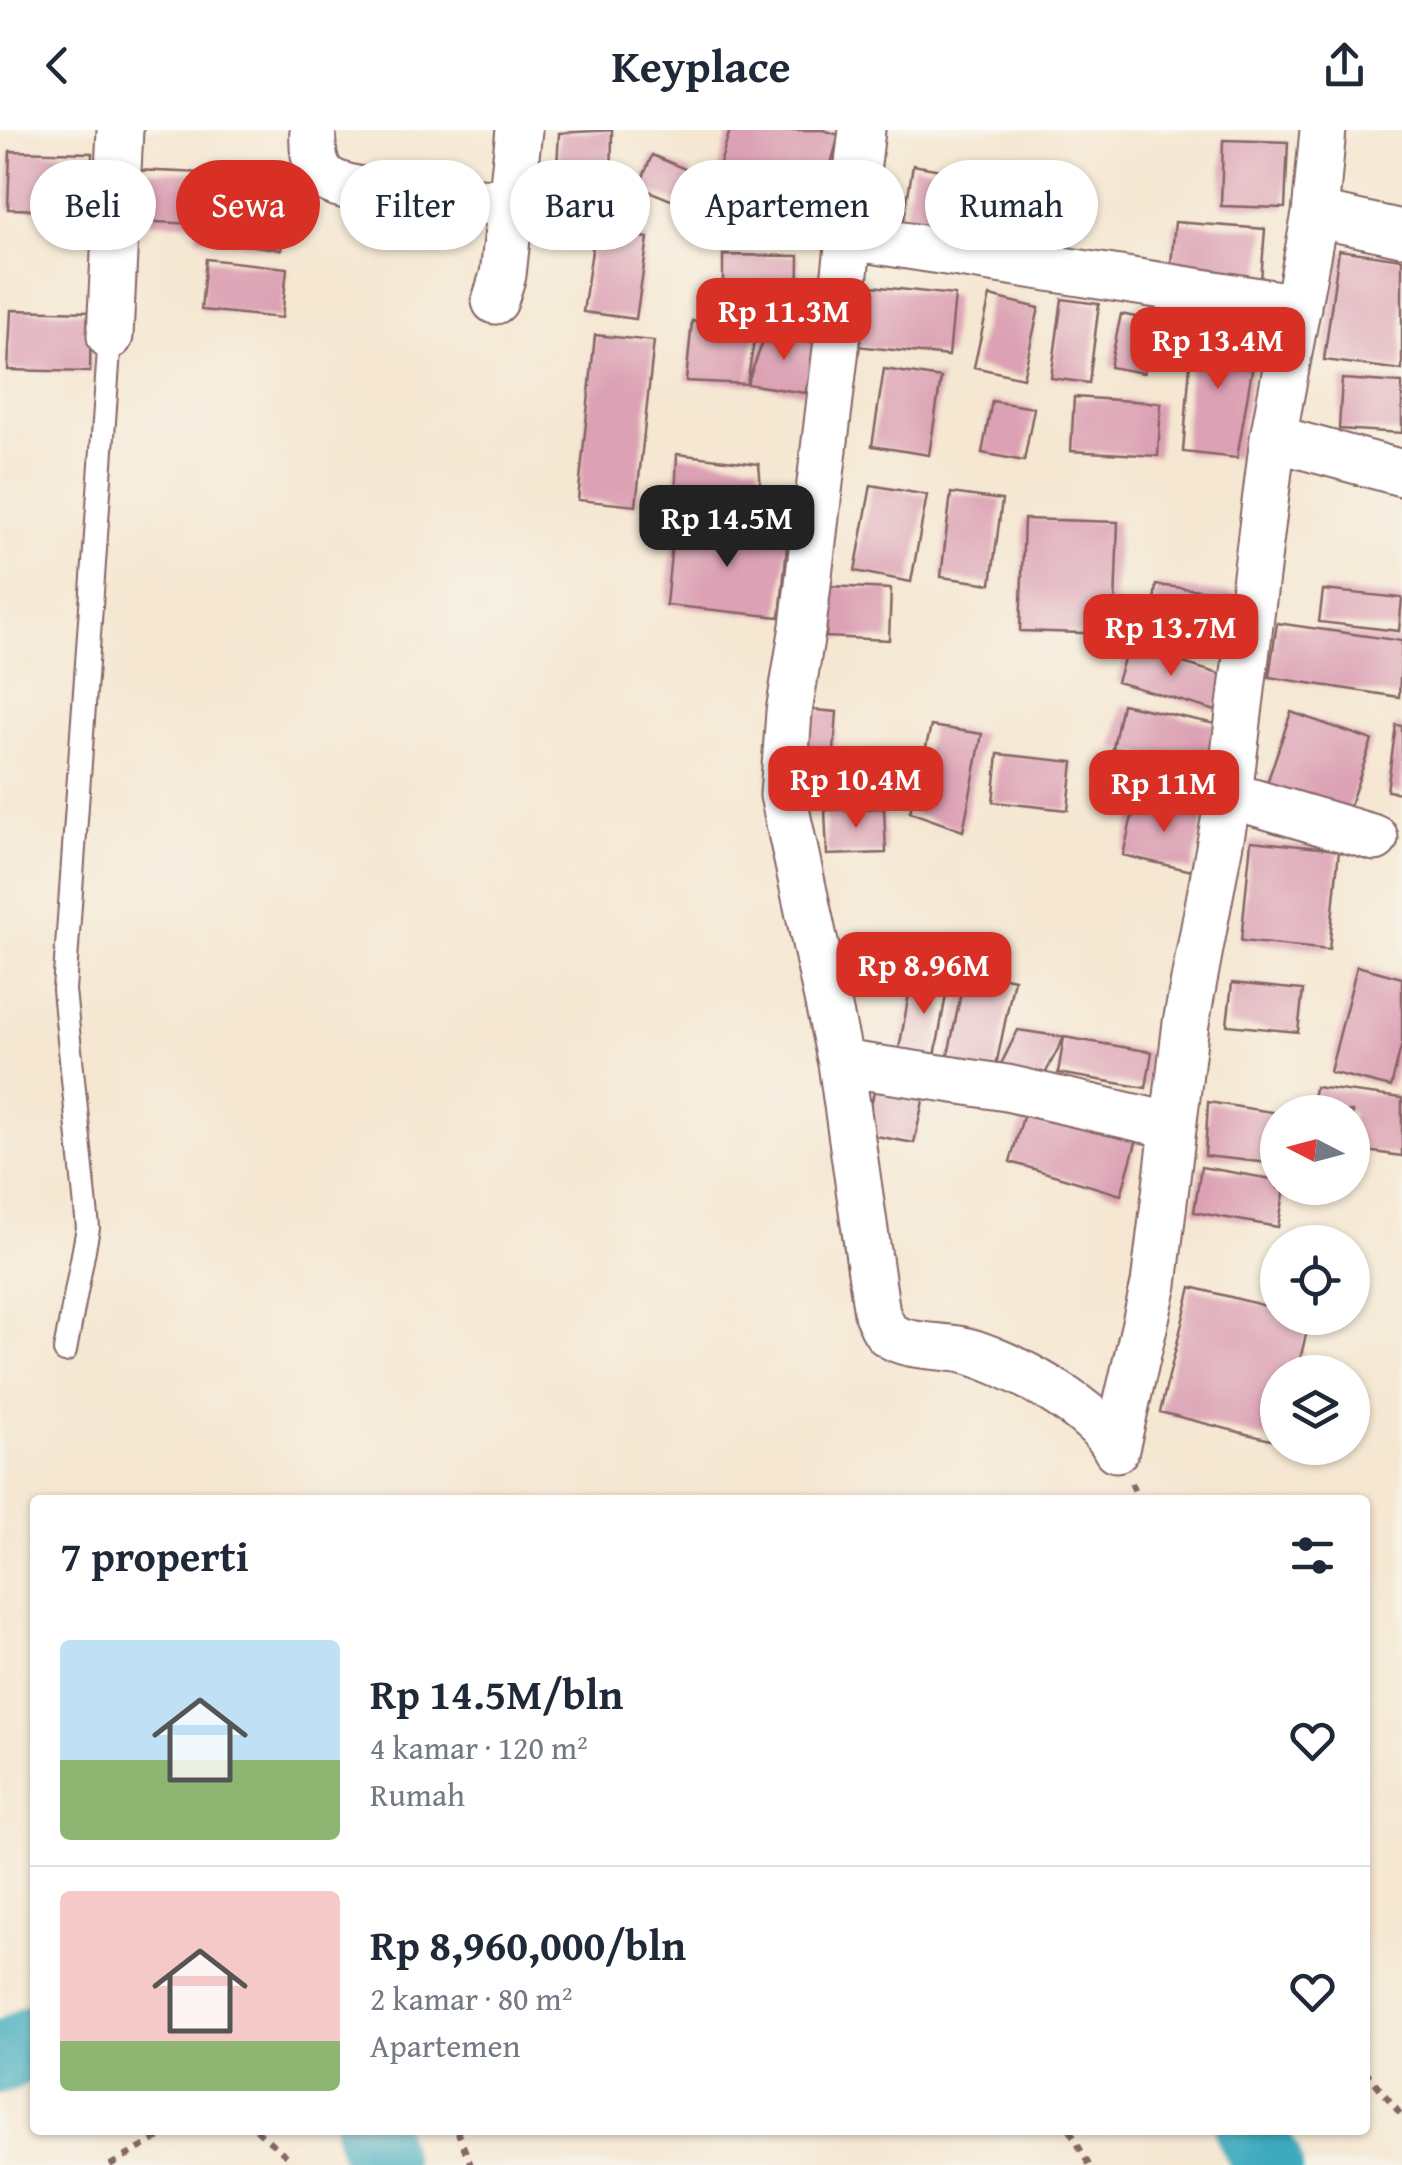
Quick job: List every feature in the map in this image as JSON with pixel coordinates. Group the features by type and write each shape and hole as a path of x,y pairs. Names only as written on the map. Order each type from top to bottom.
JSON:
{"street":[{"path":"110,336 120,130"},
{"path":"314,130 316,164 326,180 354,188 510,203"},
{"path":"516,160 519,130"},
{"path":"859,160 862,130"},
{"path":"851,250 804,626 788,712 783,795 841,1063 877,1314 885,1332 900,1340 965,1350 996,1360 1048,1387 1110,1434 1116,1449 1154,1284 1186,1023 1230,795 1273,438 1314,214 1324,130"},
{"path":"494,301 502,275 510,211"},
{"path":"1314,214 1402,233"},
{"path":"905,246 1298,307"},
{"path":"1273,438 1402,473"},
{"path":"1230,795 1375,838"},
{"path":"841,1063 1007,1088 1173,1126"}],"lane":[{"path":"65,1351 88,1228 64,990 110,336"}],"path":[{"path":"1370,2076 1402,2116"},
{"path":"110,2165 164,2135"},
{"path":"262,2135 289,2158 291,2165"},
{"path":"459,2135 471,2165"},
{"path":"1073,2135 1090,2165"}],"building":[{"path":"612,130 612,160 557,160 559,133"},
{"path":"730,130 823,130 839,135 832,160 721,160"},
{"path":"1223,140 1288,142 1285,208 1221,206"},
{"path":"10,151 92,153 92,160 30,160 30,210 8,209"},
{"path":"652,155 670,163 670,200 650,192"},
{"path":"913,165 925,167 925,235 905,232"},
{"path":"156,171 176,172 176,223 156,222"},
{"path":"1175,222 1265,229 1260,293 1169,286"},
{"path":"592,250 646,250 636,319 583,312"},
{"path":"1339,250 1402,259 1402,370 1324,360"},
{"path":"723,255 799,256 798,319 723,318"},
{"path":"206,259 287,268 282,318 201,310"},
{"path":"862,285 955,295 949,356 856,346"},
{"path":"990,296 1039,308 1023,378 974,367"},
{"path":"1062,299 1099,304 1089,383 1051,378"},
{"path":"11,310 91,312 90,372 8,370"},
{"path":"1121,314 1154,321 1144,373 1110,367"},
{"path":"692,321 756,330 747,384 686,381"},
{"path":"1193,327 1257,340 1237,458 1183,452"},
{"path":"767,331 819,344 805,393 747,384"},
{"path":"595,335 654,341 636,506 578,500"},
{"path":"884,369 941,378 929,455 872,446"},
{"path":"1342,379 1402,383 1402,433 1339,429"},
{"path":"1074,397 1161,403 1158,456 1071,451"},
{"path":"992,401 1034,408 1024,461 982,453"},
{"path":"677,454 759,464 763,514 674,523"},
{"path":"871,485 927,495 911,582 855,571"},
{"path":"951,493 1002,500 991,584 941,577"},
{"path":"1024,519 1118,522 1114,634 1020,631"},
{"path":"674,523 788,535 780,617 666,605"},
{"path":"1156,585 1236,594 1233,639 1151,628"},
{"path":"828,586 891,589 889,640 826,637"},
{"path":"1323,590 1402,598 1399,631 1319,622"},
{"path":"1277,623 1402,641 1399,697 1269,677"},
{"path":"1128,646 1226,676 1216,711 1117,682"},
{"path":"1122,704 1225,726 1216,770 1113,748"},
{"path":"792,708 837,712 833,765 787,762"},
{"path":"1291,712 1372,740 1345,820 1264,792"},
{"path":"1396,725 1402,726 1402,793 1387,791"},
{"path":"931,726 982,734 963,831 910,812"},
{"path":"998,754 1073,762 1068,810 993,802"},
{"path":"1136,799 1205,814 1192,871 1123,855"},
{"path":"884,808 886,853 827,855 825,810"},
{"path":"1251,841 1339,850 1329,950 1241,941"},
{"path":"1357,966 1402,978 1402,1043 1391,1087 1330,1072"},
{"path":"966,969 1014,979 993,1080 945,1070"},
{"path":"913,972 949,978 934,1062 898,1055"},
{"path":"1232,983 1303,990 1298,1032 1227,1025"},
{"path":"1018,1030 1064,1037 1040,1084 993,1080"},
{"path":"1064,1037 1152,1052 1146,1088 1058,1073"},
{"path":"878,1072 927,1082 914,1143 865,1134"},
{"path":"1315,1087 1402,1098 1402,1156 1370,1152 1370,1095 1314,1095"},
{"path":"1028,1100 1139,1132 1121,1195 1010,1162"},
{"path":"1208,1102 1260,1110 1260,1162 1205,1156"},
{"path":"1201,1167 1260,1177 1260,1205 1282,1205 1278,1225 1194,1212"},
{"path":"1191,1287 1260,1304 1260,1335 1306,1335 1301,1355 1260,1355 1260,1437 1160,1412"}],"waterway":[{"path":"0,2059 30,2042"},
{"path":"371,2135 380,2165"},
{"path":"1253,2135 1268,2165"}]}
